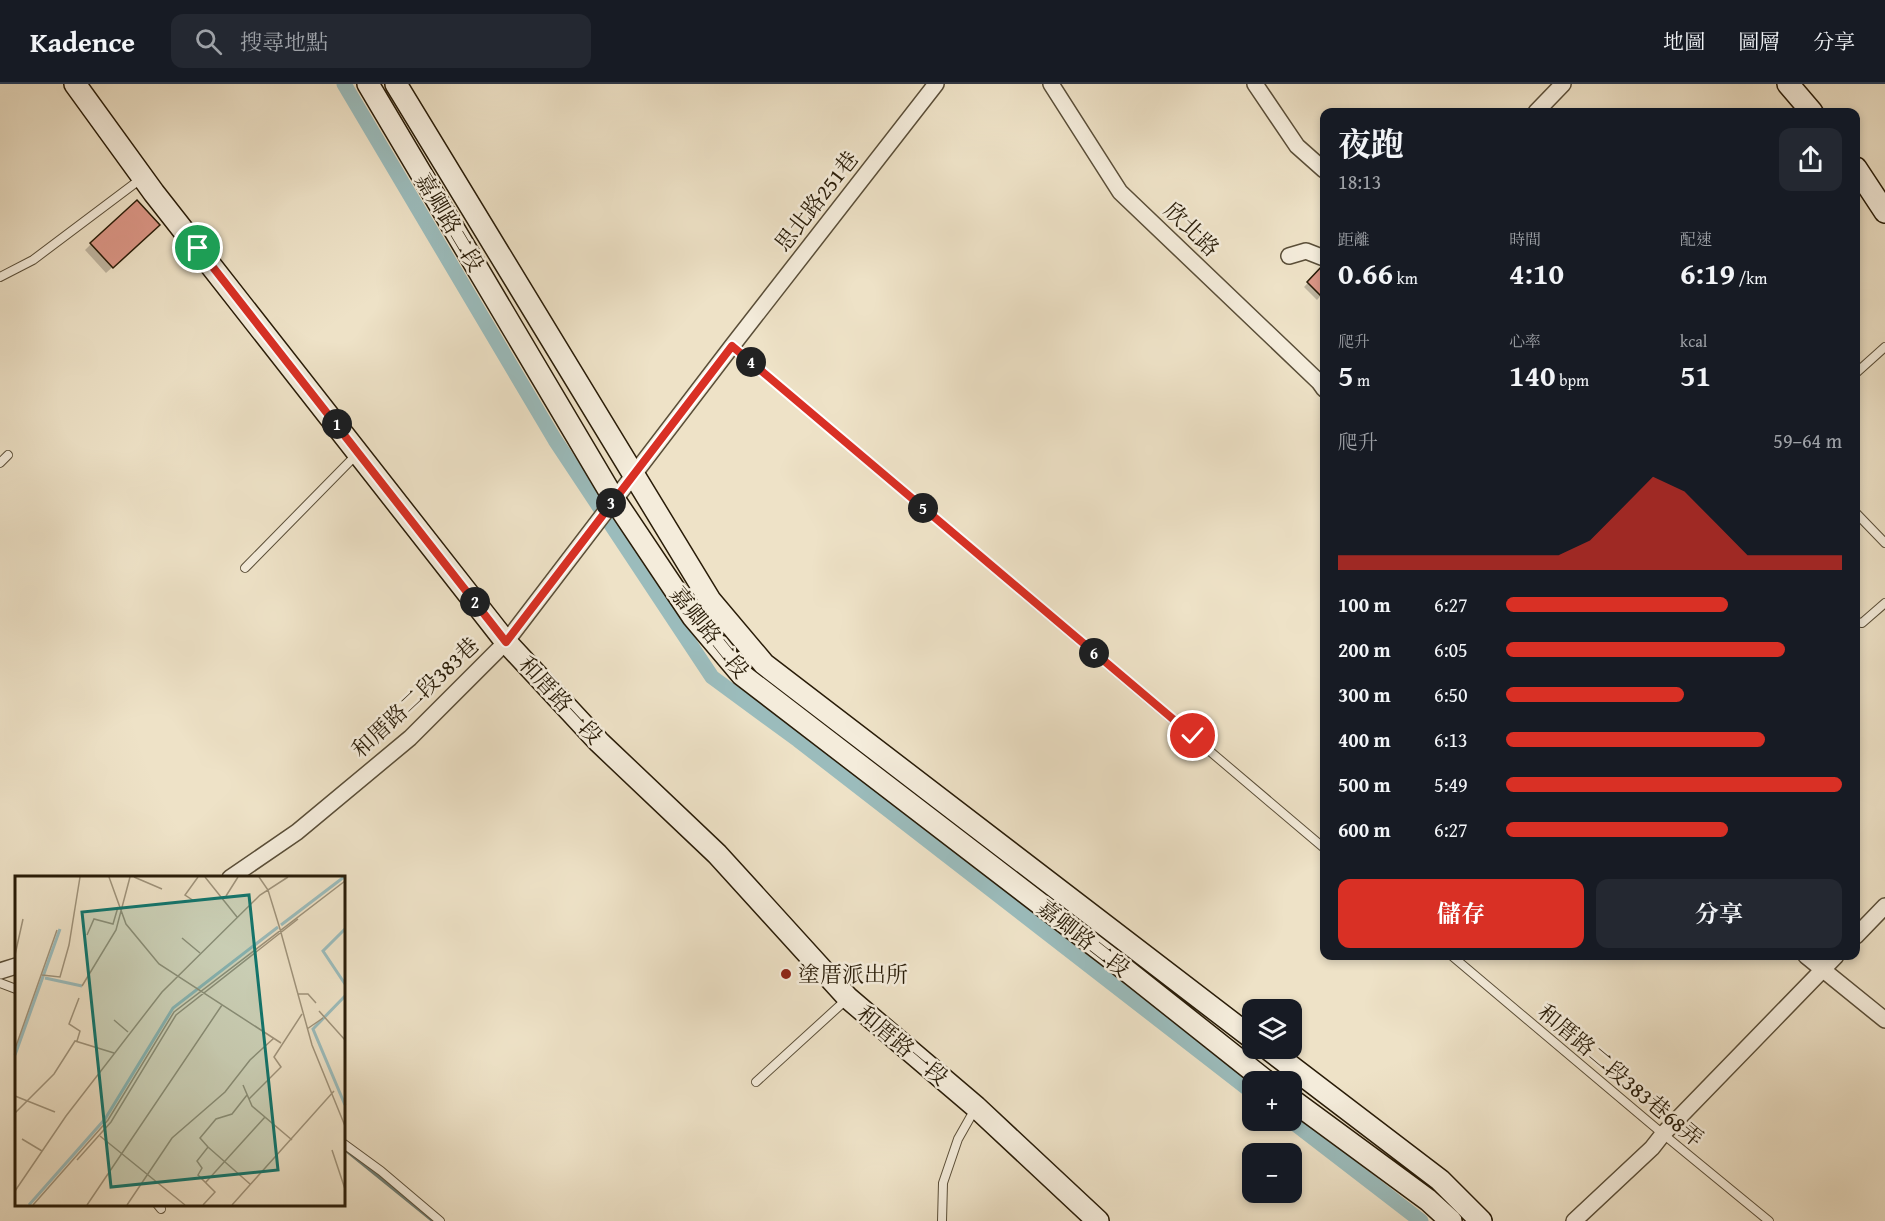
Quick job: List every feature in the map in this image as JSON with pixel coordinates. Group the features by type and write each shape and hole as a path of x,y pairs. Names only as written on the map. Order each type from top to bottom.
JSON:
{"street":[{"name":"和厝路一段","path":"75,84 154,193 506,642 599,742 717,854 848,998 976,1107 1098,1221"},
{"name":"嘉卿路二段","path":"368,84 610,504 693,617 742,675 1254,1071"},
{"name":"嘉卿路二段","path":"396,84 710,600 764,664 1242,1030"},
{"name":"思北路251巷","path":"732,346 936,84"},
{"name":"欣北路","path":"1051,84 1120,192 1320,383"},
{"path":"1255,84 1297,146 1320,166"},
{"path":"1540,108 1563,84"},
{"path":"1788,84 1809,108"},
{"path":"1860,174 1885,212"},
{"path":"1289,256 1306,251 1320,256"},
{"name":"和厝路二段383巷","path":"233,876 297,832 410,738 506,642 732,346"},
{"path":"1860,932 1885,906"},
{"path":"1811,960 1885,1020"},
{"path":"1574,1221 1652,1148 1832,960"},
{"path":"1281,1059 1440,1180 1481,1221"},
{"path":"1302,1107 1428,1200 1450,1221"}],"lane":[{"path":"0,277 33,260 144,177"},
{"path":"732,346 1320,845"},
{"path":"1860,370 1885,348"},
{"path":"245,568 358,452"},
{"path":"0,464 8,455"},
{"path":"1860,517 1885,543"},
{"path":"1860,623 1885,603"},
{"name":"和厝路二段383巷68弄","path":"1457,960 1769,1221"},
{"path":"6,971 15,987"},
{"path":"756,1082 848,998"},
{"path":"942,1221 944,1183 958,1139 976,1107"},
{"path":"345,1145 381,1171 440,1221"}],"building":[{"path":"137,200 160,225 113,268 90,243"},
{"path":"1320,268 1320,295 1307,282"}],"waterway":[{"path":"344,84 555,440 712,677 798,740 1242,1084"},
{"path":"1302,1129 1421,1221"},
{"path":"345,1149 434,1221"}],"place":[{"name":"塗厝派出所","path":"786,974"}],"route":[{"path":"198,248 506,642 732,346 1193,736"}]}
